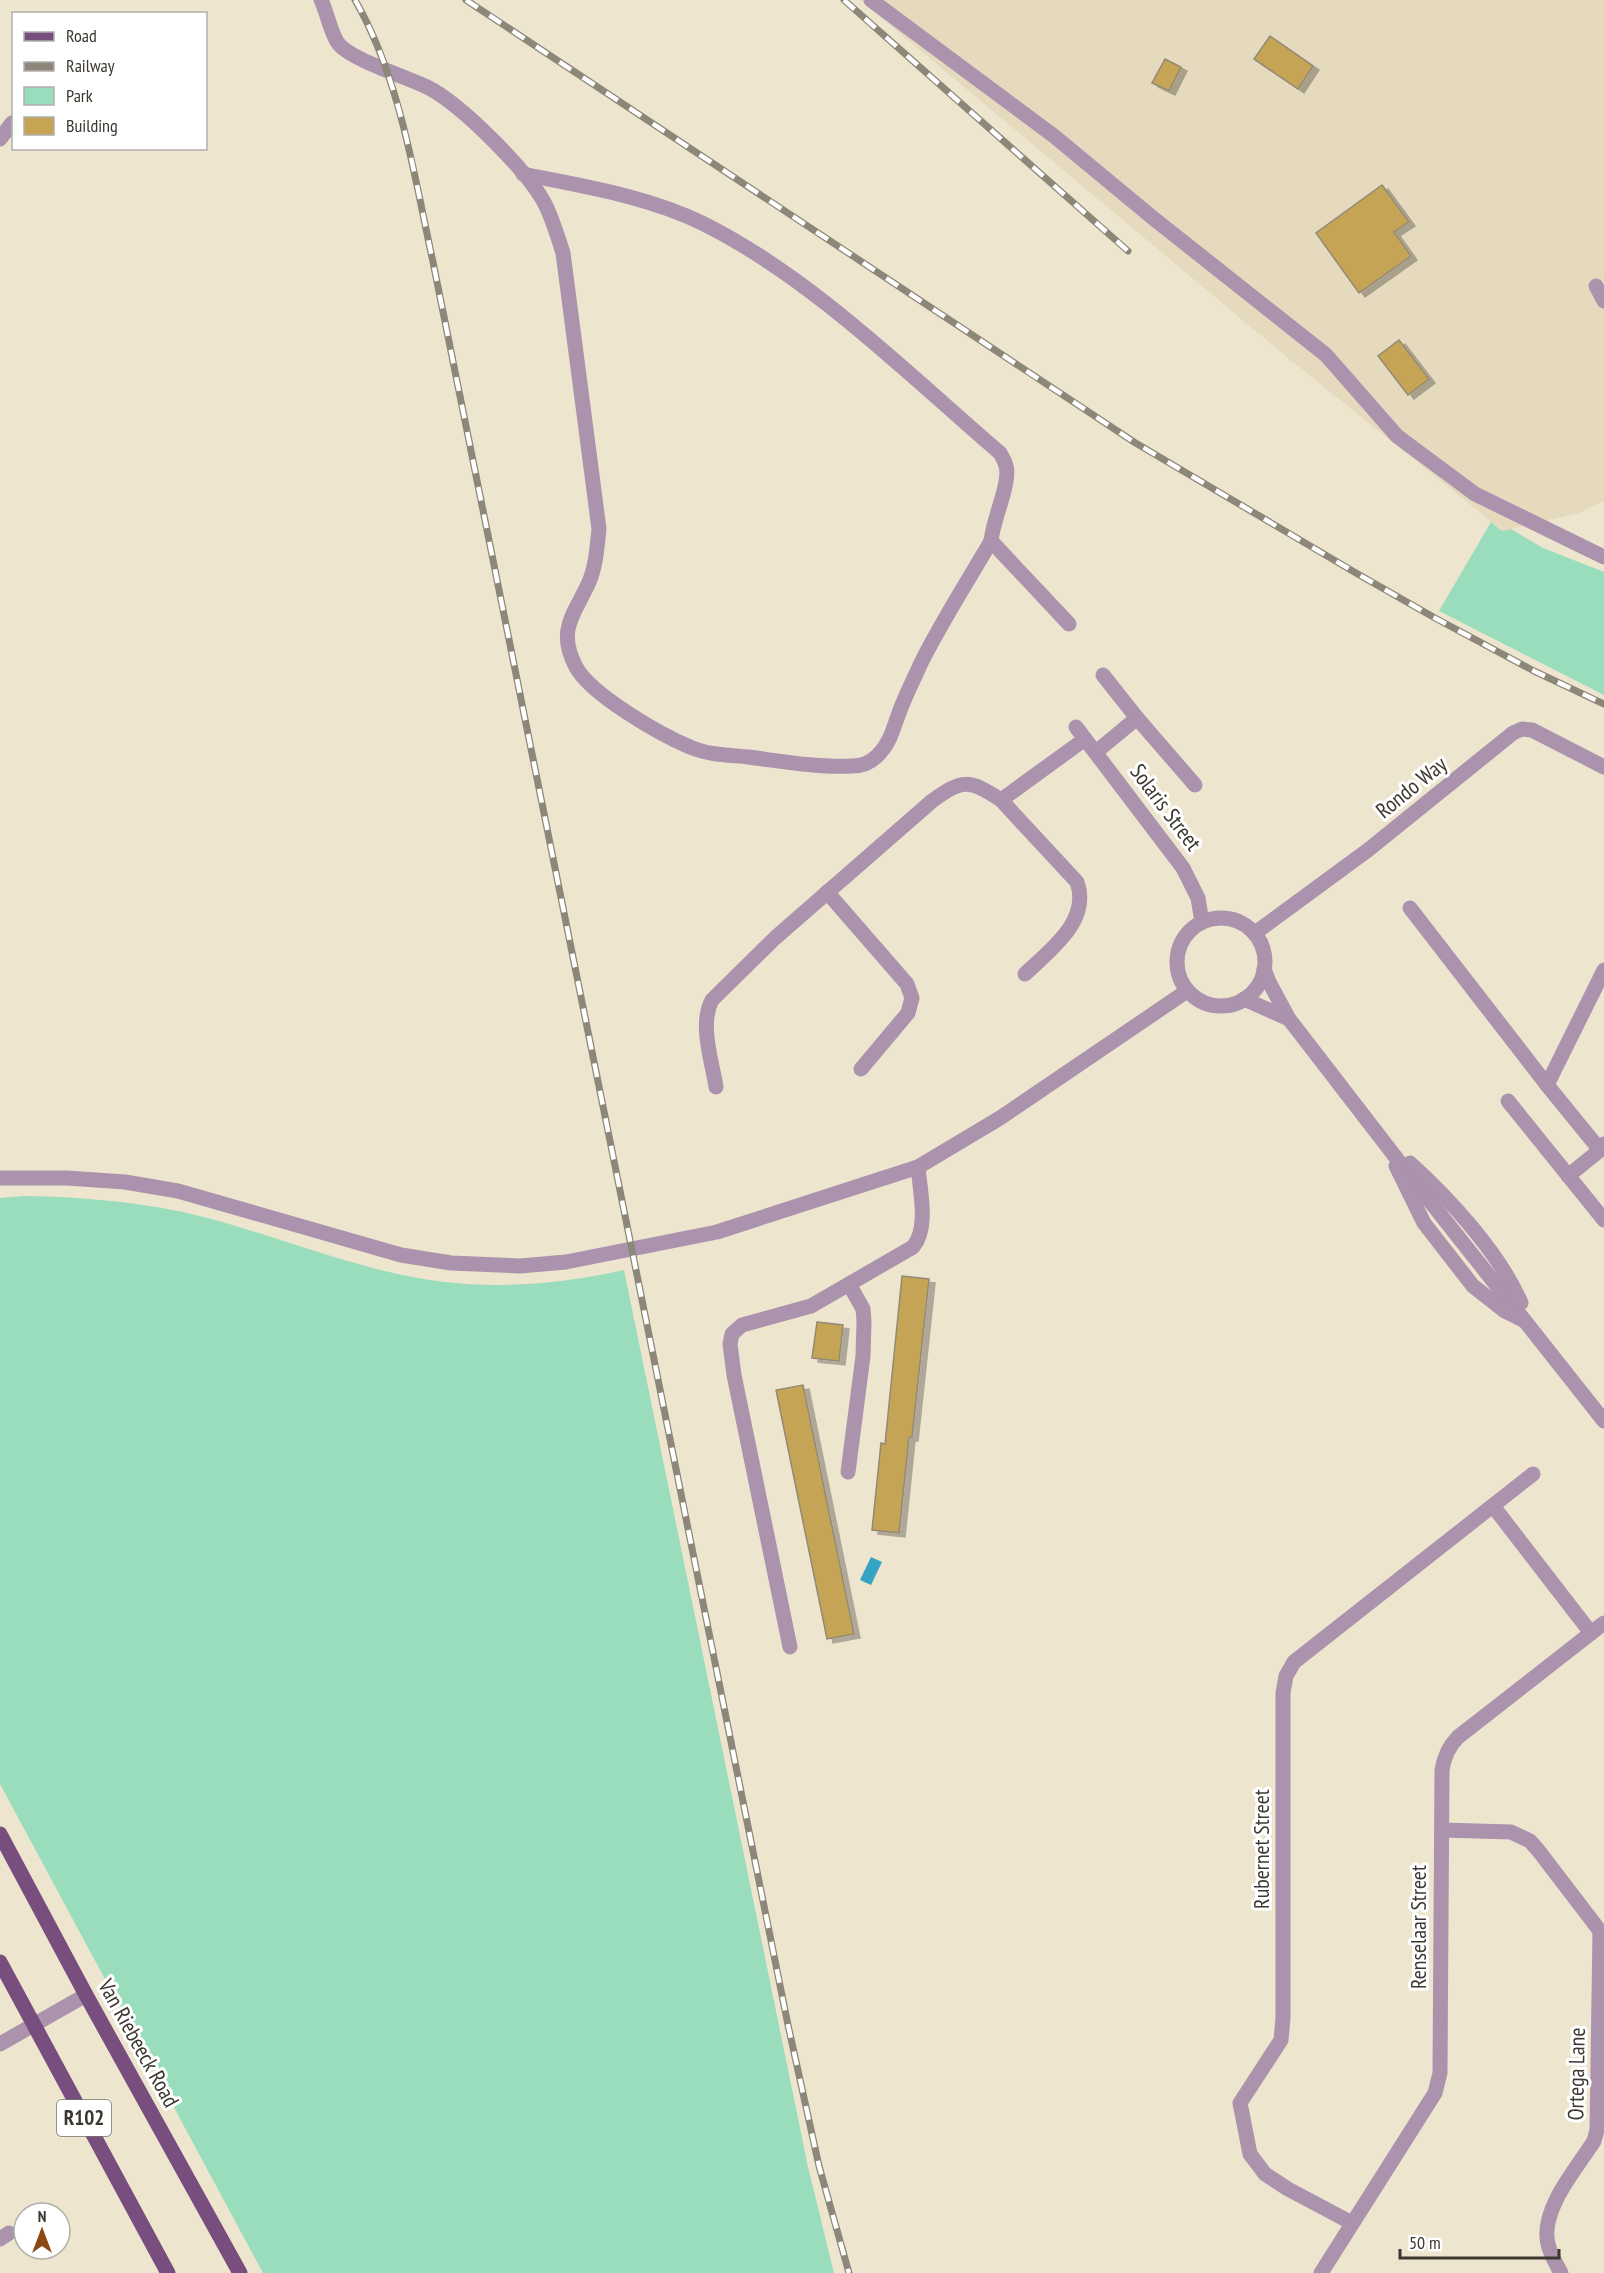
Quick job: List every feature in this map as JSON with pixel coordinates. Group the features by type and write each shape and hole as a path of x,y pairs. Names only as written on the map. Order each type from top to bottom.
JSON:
{"main road":[{"name":"Van Riebeeck Road","path":"0,1834 240,2273"},
{"name":"R102","path":"0,1962 168,2273"}],"street":[{"path":"321,0 338,43 353,56 430,88 496,144 519,167 523,174 545,203 562,253 599,529 592,573 570,616 568,633 570,651 576,668 590,685 632,715 692,748 706,752 790,762 852,766 866,764 878,756 894,732 899,713 922,662 991,541 994,518 1007,482 1007,466 1000,453 812,293 757,255 701,223 648,203 523,174"},
{"path":"872,0 1054,136 1326,355 1397,436 1475,494 1604,557"},
{"path":"0,139 12,123"},
{"path":"1596,286 1604,301"},
{"path":"991,541 1069,624"},
{"path":"1103,675 1194,785"},
{"path":"1096,752 1137,718"},
{"name":"Rondo Way","path":"1255,933 1368,850 1513,733 1522,729 1532,730 1604,766"},
{"name":"Solaris Street","path":"1001,800 1080,733 1183,868 1198,898 1202,922"},
{"path":"716,1087 707,1017 712,1000 775,938 827,892 932,801 961,783 986,790 1001,800 1077,882 1081,893 1079,910 1068,933 1025,974"},
{"path":"827,892 907,984 912,998 908,1013 861,1068"},
{"path":"1410,908 1547,1085 1602,1147 1568,1176"},
{"path":"1213,919 1235,920 1255,933 1265,954 1264,969 1258,987 1244,999 1229,1006 1206,1004 1187,991 1181,981 1178,970 1179,948 1184,937 1202,922 1213,919"},
{"path":"1264,969 1289,1019 1604,1421"},
{"path":"1547,1085 1604,970"},
{"path":"0,1178 67,1178 125,1182 178,1191 401,1255 451,1263 520,1266 566,1262 717,1232 918,1167 1000,1118 1187,991"},
{"path":"1244,999 1289,1019"},
{"path":"1508,1101 1604,1220"},
{"path":"790,1647 734,1376 730,1344 732,1334 742,1324 811,1306 913,1247 920,1238 921,1226 918,1167"},
{"path":"848,1472 863,1356 864,1321 863,1309 849,1284"},
{"name":"Rubernet Street","path":"1352,2223 1265,2174 1250,2154 1240,2103 1281,2040 1283,1693 1286,1676 1294,1662 1533,1474"},
{"path":"1493,1506 1591,1633"},
{"name":"Renselaar Street","path":"1321,2273 1435,2093 1440,2073 1442,1770 1444,1758 1450,1745 1458,1737 1604,1623"},
{"path":"1442,1830 1510,1832 1521,1835 1538,1850 1602,1932"},
{"name":"Ortega Lane","path":"1561,2273 1547,2239 1547,2223 1551,2208 1594,2141 1597,2130 1602,1932"},
{"path":"0,2044 86,1995"}],"shaded area":[{"path":"860,0 1604,0 1604,501 1579,513 1503,531 1283,354"}],"green space":[{"path":"1491,522 1502,531 1511,529 1543,548 1604,572 1604,695 1439,611"},
{"path":"24,1196 114,1201 182,1212 234,1225 353,1263 444,1282 490,1285 535,1284 624,1270 808,2167 834,2273 263,2273 0,1784 0,1198"}],"water":[{"path":"871,1557 882,1562 871,1585 860,1580"}],"building":[{"path":"1270,36 1313,66 1298,89 1254,59"},
{"path":"1165,59 1181,67 1169,91 1152,83"},
{"path":"1382,185 1409,222 1394,232 1411,256 1359,293 1316,233"},
{"path":"1399,340 1429,379 1408,395 1378,356"},
{"path":"902,1276 929,1279 899,1533 872,1530 881,1443 885,1444"},
{"path":"817,1322 843,1325 839,1361 812,1358"},
{"path":"803,1385 854,1634 827,1639 776,1390"}],"railway":[{"path":"355,0 384,62 412,161 788,2025 819,2166 849,2273"},
{"path":"466,0 1134,442 1435,618 1534,671 1604,704"},
{"path":"844,0 1128,251"}]}
